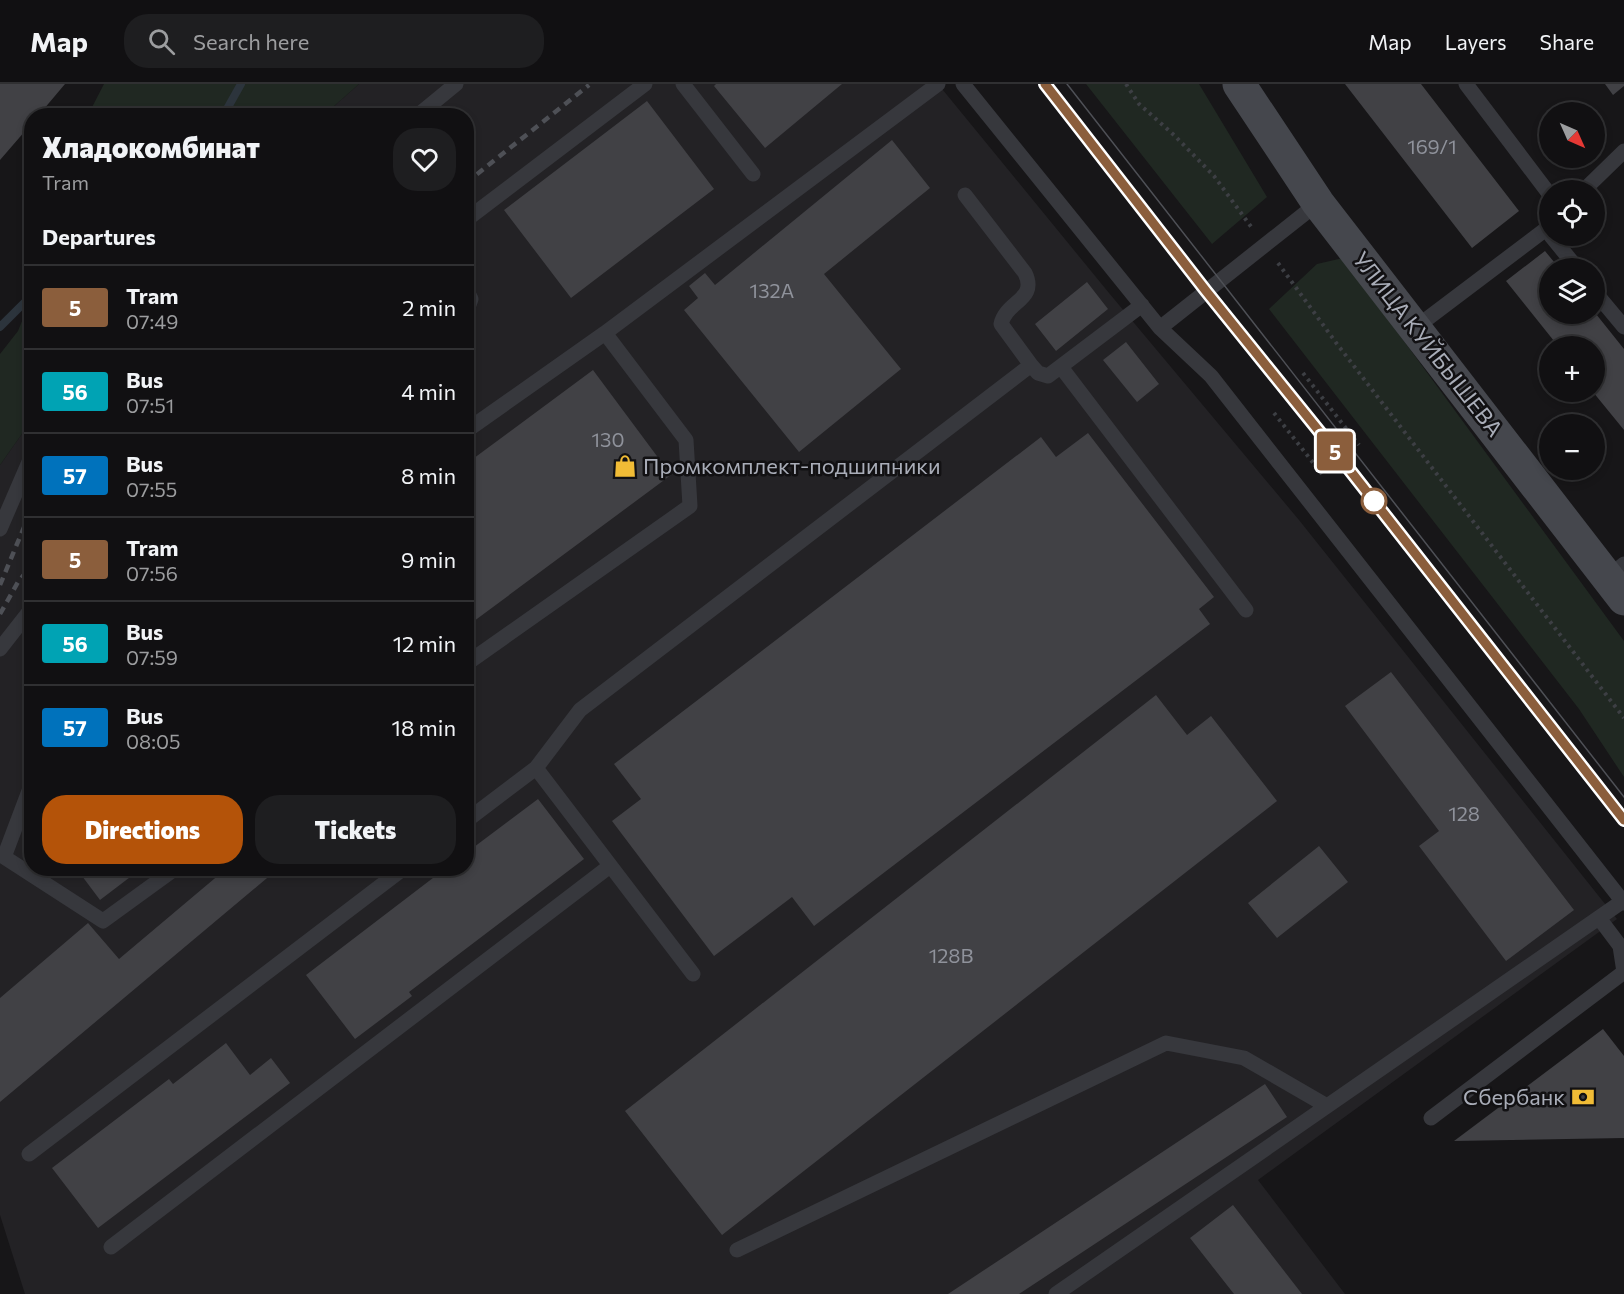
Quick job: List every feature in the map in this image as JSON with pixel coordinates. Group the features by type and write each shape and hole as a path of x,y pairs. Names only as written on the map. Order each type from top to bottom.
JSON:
{"main road":[{"name":"УЛИЦА КУЙБЫШЕВА","path":"1239,84 1318,203 1415,328 1618,580"}],"lane":[{"path":"427,108 456,84"},
{"path":"474,214 645,84"},
{"path":"683,84 753,174"},
{"path":"474,425 605,333 938,84"},
{"path":"963,84 1160,328 1211,376 1623,902 1056,1294"},
{"path":"1466,84 1539,180"},
{"path":"1595,180 1622,156"},
{"path":"965,195 1029,282 1028,291 1002,316 1000,324 1038,373 1048,376 1142,305"},
{"path":"1160,328 1318,203"},
{"path":"1415,328 1539,238"},
{"path":"1560,246 1569,258"},
{"path":"1605,304 1624,327"},
{"path":"474,658 690,506 686,440 605,333"},
{"path":"474,815 536,768 580,710 1031,365"},
{"path":"1061,367 1246,610"},
{"path":"0,529 24,474"},
{"path":"0,649 24,618"},
{"path":"536,768 693,974"},
{"path":"24,804 4,857 24,870"},
{"path":"111,1247 610,866"},
{"path":"33,876 103,921 166,876"},
{"path":"29,1154 394,876"},
{"path":"1431,1118 1624,973 1620,946 1599,918"},
{"path":"737,1250 1166,1043 1244,1058 1327,1106"}],"path":[{"path":"1126,84 1139,104 1174,135 1214,176 1337,344 1624,718"},
{"path":"1303,373 1359,445"},
{"path":"1274,413 1322,474"}],"shaded area":[{"path":"104,84 359,84 332,108 92,108"},
{"path":"359,84 938,84 1299,520 1617,919 1258,1180 1345,1294 25,1294 0,1215 0,465 24,431 24,876 474,876 474,108 332,108"},
{"path":"1086,84 1199,84 1267,197 1212,244"},
{"path":"1343,258 1624,641 1624,777 1579,709 1269,309 1317,264"},
{"path":"24,316 24,431 0,465 0,354 18,331"}],"building":[{"path":"0,84 65,84 45,108 24,108 24,132 0,160"},
{"path":"716,84 842,84 765,148 714,86"},
{"path":"1345,84 1421,84 1519,211 1472,248"},
{"path":"1605,84 1624,84 1624,86 1613,95"},
{"path":"647,101 714,189 571,298 504,210"},
{"path":"892,140 930,188 824,274 901,369 799,452 684,310 698,298 689,286 705,273 715,285"},
{"path":"1545,251 1551,258 1539,258 1539,322 1506,281"},
{"path":"1087,282 1108,309 1056,351 1035,324"},
{"path":"1540,324 1604,324 1624,349 1624,430 1601,402 1605,402 1605,336 1550,336"},
{"path":"1126,342 1159,384 1137,402 1103,360"},
{"path":"593,370 671,475 474,621 474,458"},
{"path":"1088,433 1214,597 1199,609 1210,624 814,926 792,897 714,956 612,821 641,799 614,764 1041,437 1056,457"},
{"path":"1391,672 1574,910 1506,961 1419,846 1439,831 1345,706"},
{"path":"1156,695 1187,735 1211,716 1277,801 722,1235 625,1111"},
{"path":"538,799 584,859 409,992 412,996 355,1039 306,975 436,876 474,876 474,847"},
{"path":"1319,846 1348,882 1277,938 1248,903"},
{"path":"82,876 132,876 100,900"},
{"path":"218,876 269,876 0,1102 0,998 88,923 119,959"},
{"path":"1603,1029 1624,1056 1624,1138 1454,1141"},
{"path":"226,1043 250,1075 271,1058 290,1083 98,1228 52,1168 169,1079 173,1084"},
{"path":"1265,1084 1287,1117 1019,1294 948,1294"},
{"path":"1233,1205 1302,1294 1234,1294 1190,1238"}],"waterway":[{"path":"228,108 241,84"},
{"path":"0,327 24,303"}],"tram line":[{"path":"1045,84 1624,820"},
{"name":"5","path":"1045,84 1624,820"},
{"path":"1067,84 1624,797"}],"railway":[{"path":"474,177 589,85"},
{"path":"0,585 24,527"},
{"path":"0,614 24,575"}],"place":[{"name":"Промкомплект-подшипники","path":"625,466"},
{"name":"Сбербанк","path":"1583,1097"}]}
